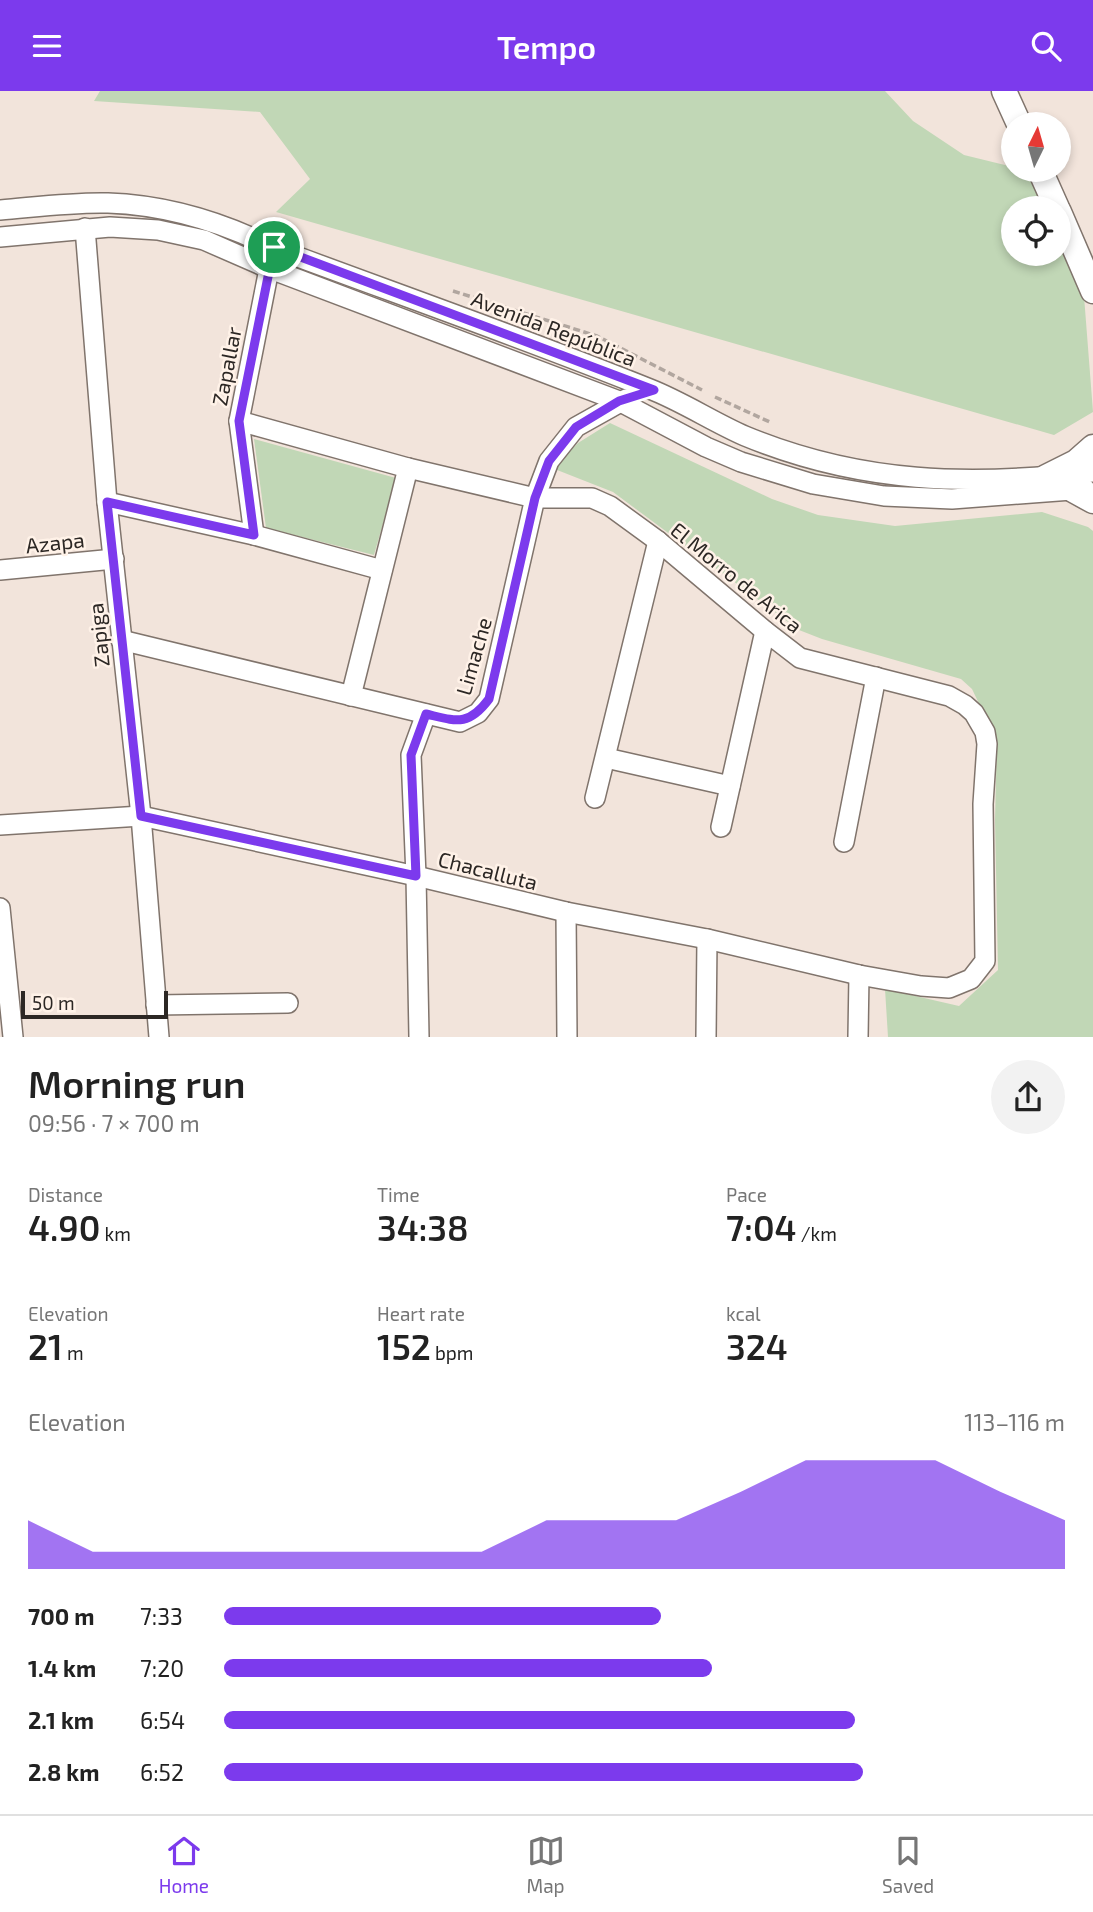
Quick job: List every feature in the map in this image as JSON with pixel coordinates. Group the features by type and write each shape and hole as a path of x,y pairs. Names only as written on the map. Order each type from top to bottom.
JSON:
{"main road":[{"path":"1004,91 1014,112"},
{"path":"1071,240 1093,291"},
{"path":"1046,477 1076,462 1093,447"}],"street":[{"name":"Avenida República","path":"0,210 82,203 135,205 188,214 218,223 274,247 654,390 746,436 857,470 945,480 1009,480 1093,471"},
{"path":"0,237 85,228 134,227 182,234 226,248 268,268 619,401 706,447 741,462 825,487 884,496 952,499 1086,493"},
{"name":"Zapiga","path":"85,228 107,502 141,816 159,1037"},
{"name":"Zapallar","path":"254,535 239,421 274,247"},
{"name":"Limache","path":"121,640 460,722 478,713 489,699 535,498 549,461 576,427 619,401 654,390"},
{"name":"El Morro de Arica","path":"239,421 408,468 535,498 592,498 610,506 658,541 800,657 957,700 974,713 987,744 983,804 985,961 971,979 950,988 921,986"},
{"path":"351,696 408,468"},
{"path":"107,502 254,535 382,570"},
{"path":"595,799 658,541"},
{"name":"Azapa","path":"0,570 114,559"},
{"path":"721,827 765,631"},
{"path":"844,842 876,677"},
{"path":"419,1037 411,755 426,714"},
{"path":"606,758 730,786"},
{"name":"Chacalluta","path":"0,825 141,816 566,912 708,939 859,975 921,986"},
{"path":"0,908 13,1037"},
{"path":"566,912 567,1037"},
{"path":"706,1037 708,939"},
{"path":"858,1037 859,975"},
{"path":"156,1005 288,1003"}],"green space":[{"path":"100,91 885,91 913,121 964,155 1001,164 1001,182 1032,182 1039,196 1001,196 1001,266 1071,266 1084,296 1093,412 1054,435 276,212 310,179 260,112 94,101"},
{"path":"610,423 772,499 818,515 895,526 1042,512 1093,531 1093,1037 888,1037 885,989 959,1006 998,970 995,820 997,741 972,689 961,679 799,630 613,492 552,468 578,443"},
{"path":"254,439 396,478 374,555 266,528"}],"route":[{"path":"274,247 654,390 619,401 576,427 549,461 535,498 489,699 478,713 460,722 426,714 411,755 416,876 141,816 107,502 254,535 239,421 274,247"}]}
